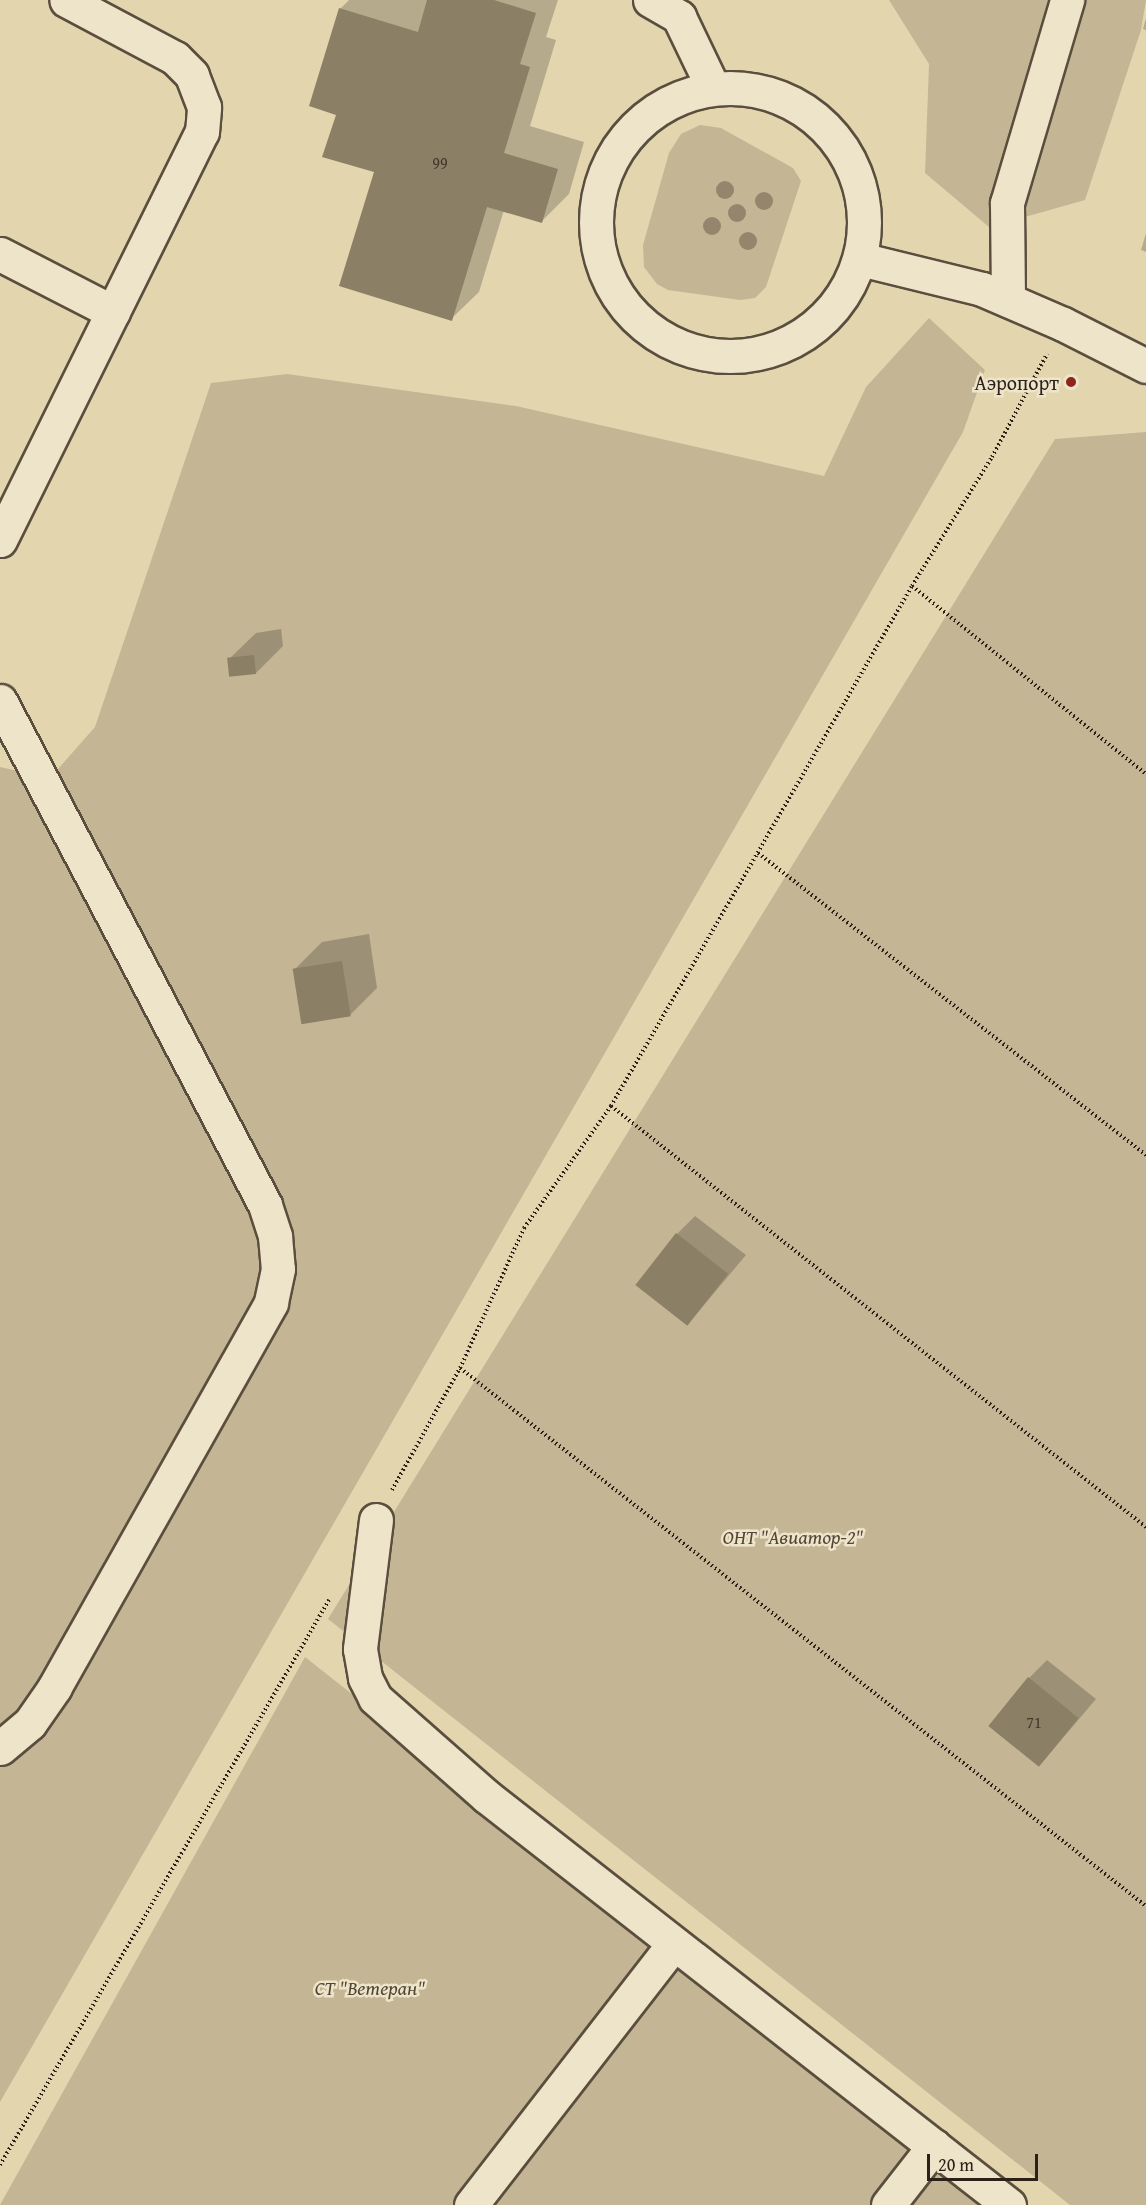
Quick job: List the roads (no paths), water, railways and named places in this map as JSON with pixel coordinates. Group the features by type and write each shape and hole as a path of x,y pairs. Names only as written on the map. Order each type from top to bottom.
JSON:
{"street":[{"path":"5,519 113,312 202,132 204,106 192,75 175,58 66,0"},
{"path":"650,0 679,17 713,88"},
{"path":"1008,300 1007,203 1067,0"},
{"path":"713,88 766,94 797,105 831,132 854,170 862,202 860,259 841,300 809,332 768,352 723,357 679,347 641,323 612,288 598,247 597,203 610,161 636,126 671,101 713,88"},
{"path":"0,254 113,312"},
{"path":"860,259 1008,300 1063,324 1146,366"},
{"path":"0,700 265,1205 275,1236 278,1269 271,1303 55,1687 30,1722 0,1748"},
{"path":"376,1520 360,1649 365,1678 375,1698 486,1796 673,1945 1009,2205"},
{"path":"471,2205 673,1945"},
{"path":"888,2205 934,2146"}],"place":[{"name":"Аэропорт","path":"1071,382"}],"park label":[{"name":"ОНТ \"Авиатор-2\"","path":"793,1536"},
{"name":"СТ \"Ветеран\"","path":"370,1987"}]}
